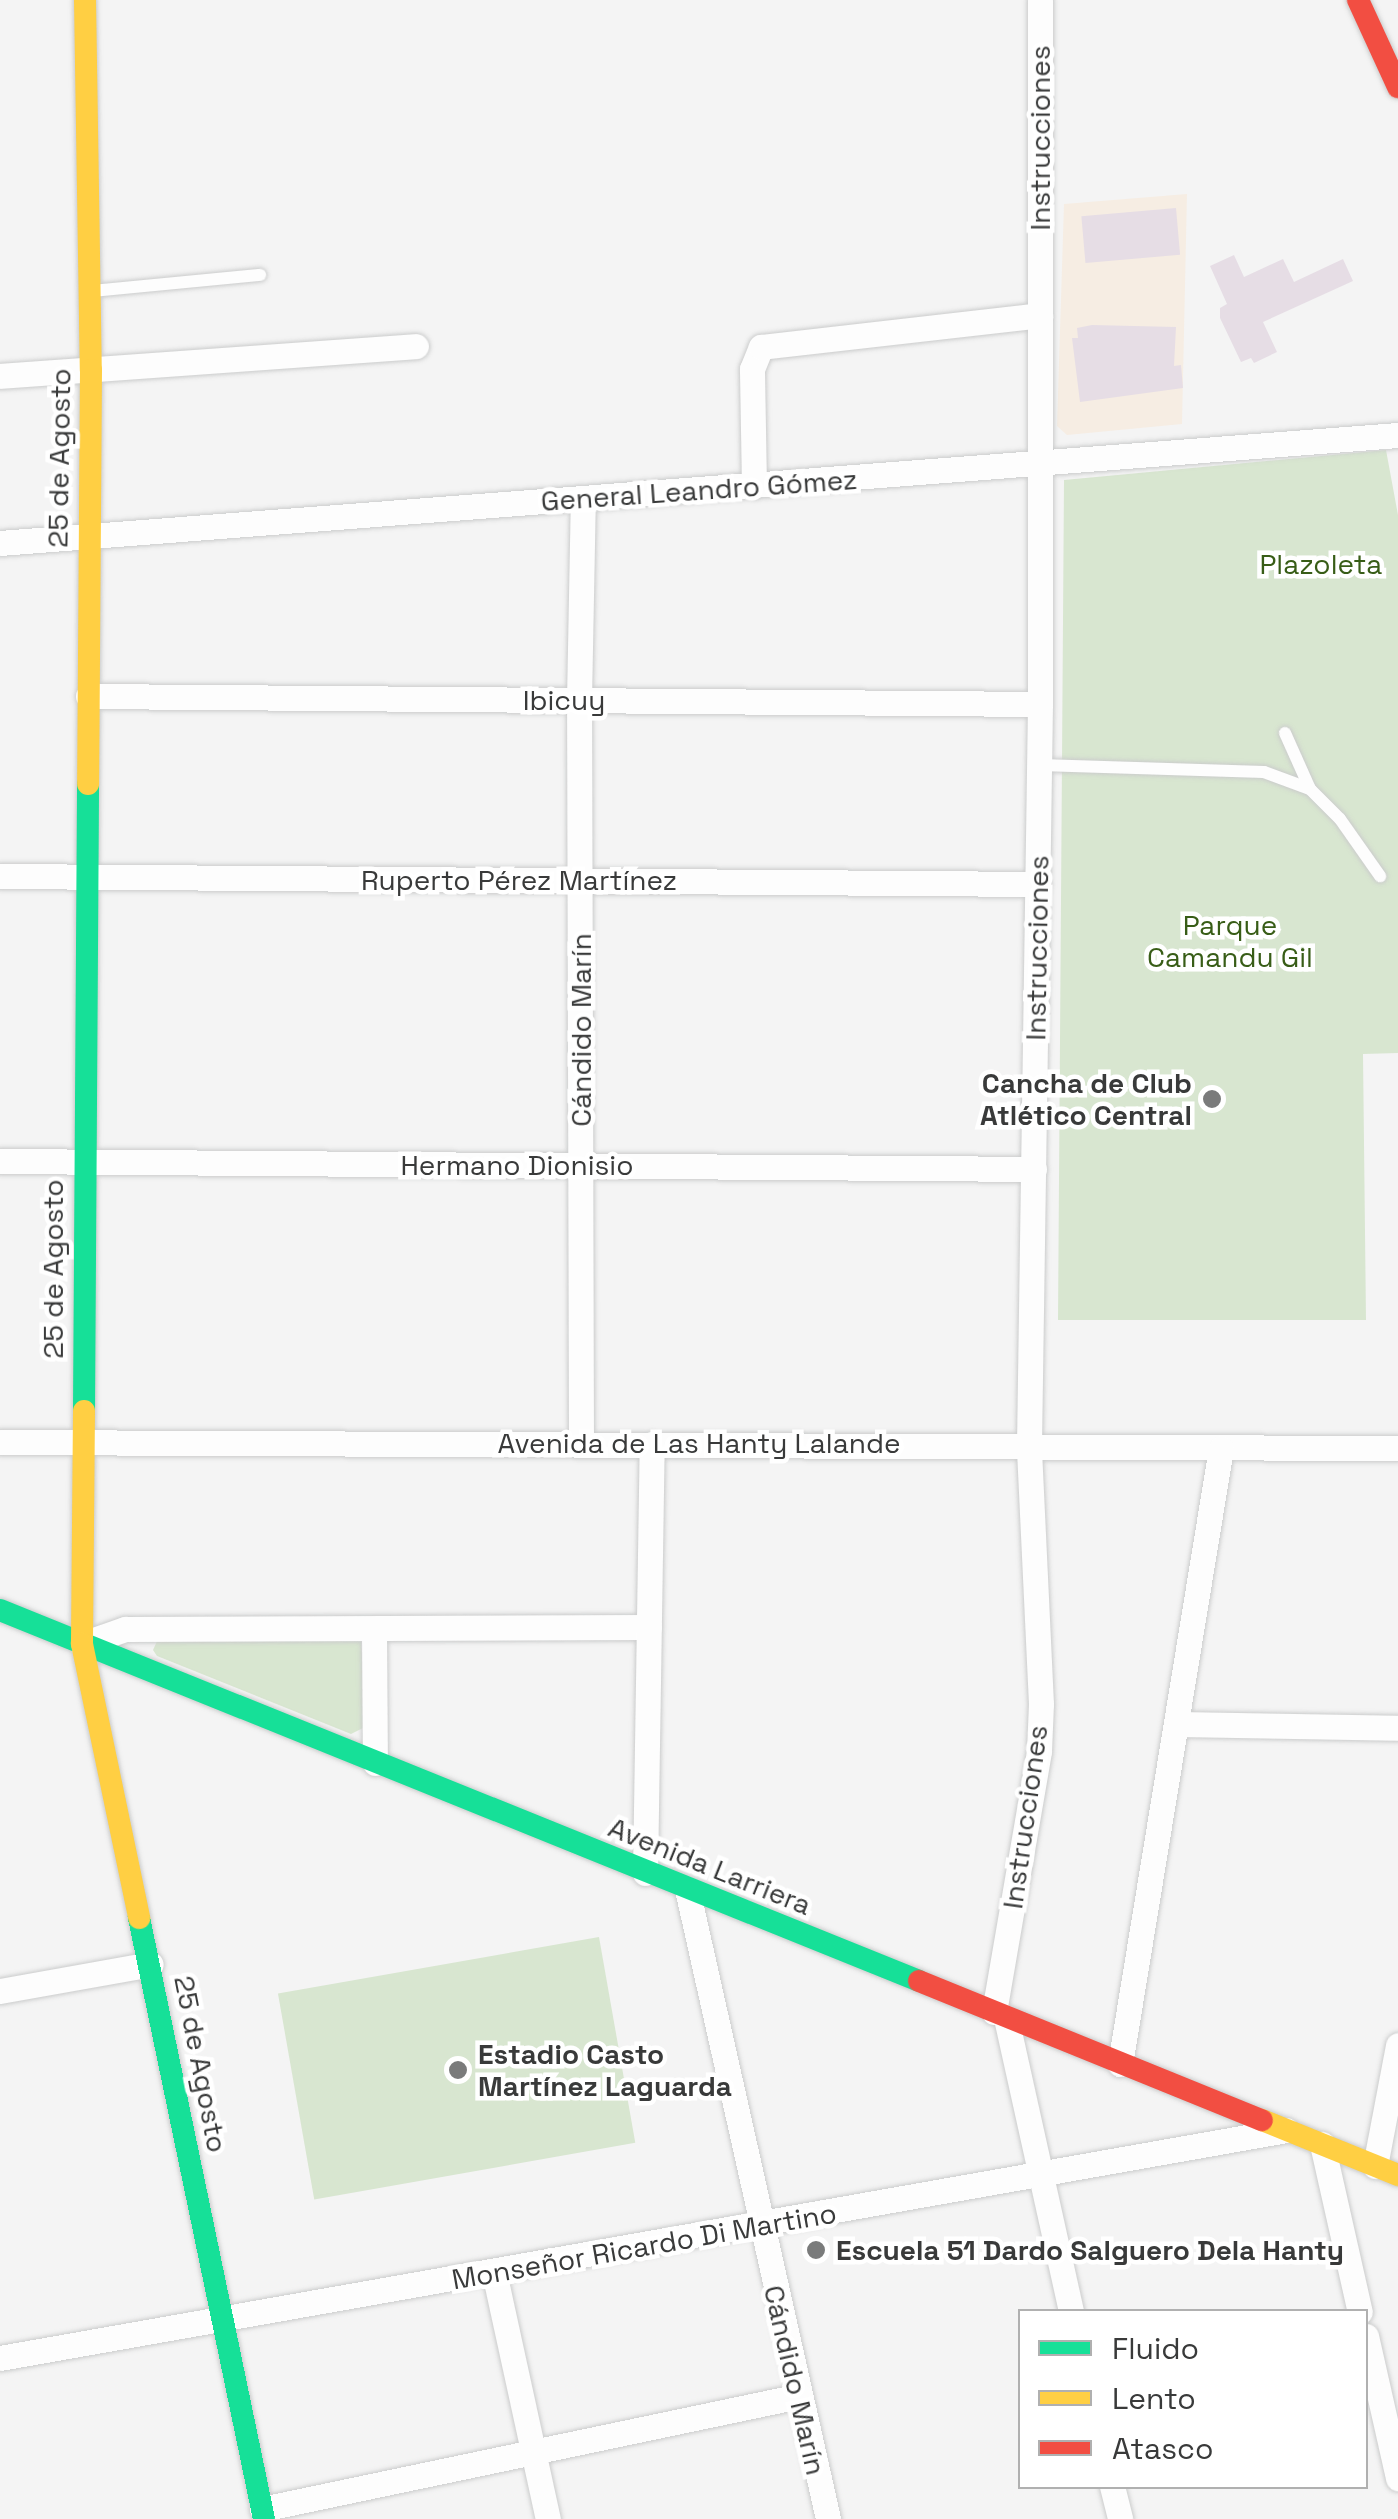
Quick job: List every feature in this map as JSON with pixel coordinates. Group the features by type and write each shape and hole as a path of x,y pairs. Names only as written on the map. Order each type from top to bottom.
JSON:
{"main road":[{"name":"25 de Agosto","path":"84,0 91,370 82,1644 263,2514"},
{"path":"1358,0 1398,87"},
{"name":"Avenida Larriera","path":"0,1610 1386,2170"}],"street":[{"name":"Instrucciones","path":"1040,0 1040,765 1029,1446 1041,1704 1039,1751 1000,2015 1070,2309"},
{"path":"754,486 752,369 761,347 1040,314"},
{"path":"0,376 416,346"},
{"name":"General Leandro Gómez","path":"0,542 1398,436"},
{"name":"Cándido Marín","path":"582,1442 579,700 584,499"},
{"name":"Ibicuy","path":"88,696 1040,704"},
{"name":"Ruperto Pérez Martínez","path":"0,876 1038,884"},
{"name":"Hermano Dionisio","path":"0,1162 1034,1168"},
{"name":"Avenida de Las Hanty Lalande","path":"0,1442 1398,1448"},
{"path":"645,1872 652,1444"},
{"path":"1120,2064 1221,1448"},
{"path":"82,1644 125,1629 649,1627"},
{"path":"374,1629 374,1763"},
{"path":"1176,1724 1398,1728"},
{"name":"Cándido Marín","path":"687,1889 759,2227 828,2519"},
{"path":"0,1991 151,1964"},
{"path":"1386,2170 1398,2045"},
{"name":"Monseñor Ricardo Di Martino","path":"0,2358 759,2227 1286,2130"},
{"path":"1322,2144 1359,2309"},
{"path":"494,2272 548,2519"},
{"path":"1368,2345 1398,2478"},
{"path":"263,2514 799,2396"},
{"path":"1113,2489 1120,2519"}],"lane":[{"path":"90,292 260,275"},
{"path":"1285,733 1310,788 1340,819 1380,876"},
{"path":"1040,765 1264,772 1310,788"}],"shaded area":[{"path":"1187,194 1182,424 1067,435 1057,426 1064,204"}],"green space":[{"name":"Parque Camandu Gil","path":"1386,450 1398,515 1398,1053 1363,1054 1366,1320 1058,1320 1064,480"},
{"path":"158,1639 361,1640 365,1727 351,1734 157,1656 153,1650"},
{"name":"Estadio Casto Martínez Laguarda","path":"599,1937 635,2143 314,2199 278,1994"}],"building":[{"path":"1176,208 1180,255 1085,263 1081,216"},
{"path":"1234,255 1244,277 1283,259 1294,282 1343,259 1353,281 1263,322 1277,352 1254,363 1251,358 1241,362 1220,318 1220,308 1227,304 1210,266"},
{"path":"1176,327 1174,366 1181,365 1183,388 1080,402 1072,338 1078,338 1077,328"}],"traffic: fast":[{"path":"84,1411 88,784"},
{"path":"0,1610 919,1981"},
{"path":"139,1918 264,2519"}],"traffic: slow":[{"path":"85,0 91,370 88,784"},
{"path":"84,1411 82,1644 139,1918"},
{"path":"1262,2120 1398,2175"}],"traffic: jam":[{"path":"1358,0 1398,87"},
{"path":"919,1981 1262,2120"}],"place":[{"name":"Cancha de Club Atlético Central","path":"1212,1099"},
{"name":"Estadio Casto Martínez Laguarda","path":"458,2070"},
{"name":"Escuela 51 Dardo Salguero Dela Hanty","path":"816,2250"}],"park label":[{"name":"Plazoleta","path":"1321,564"}]}
